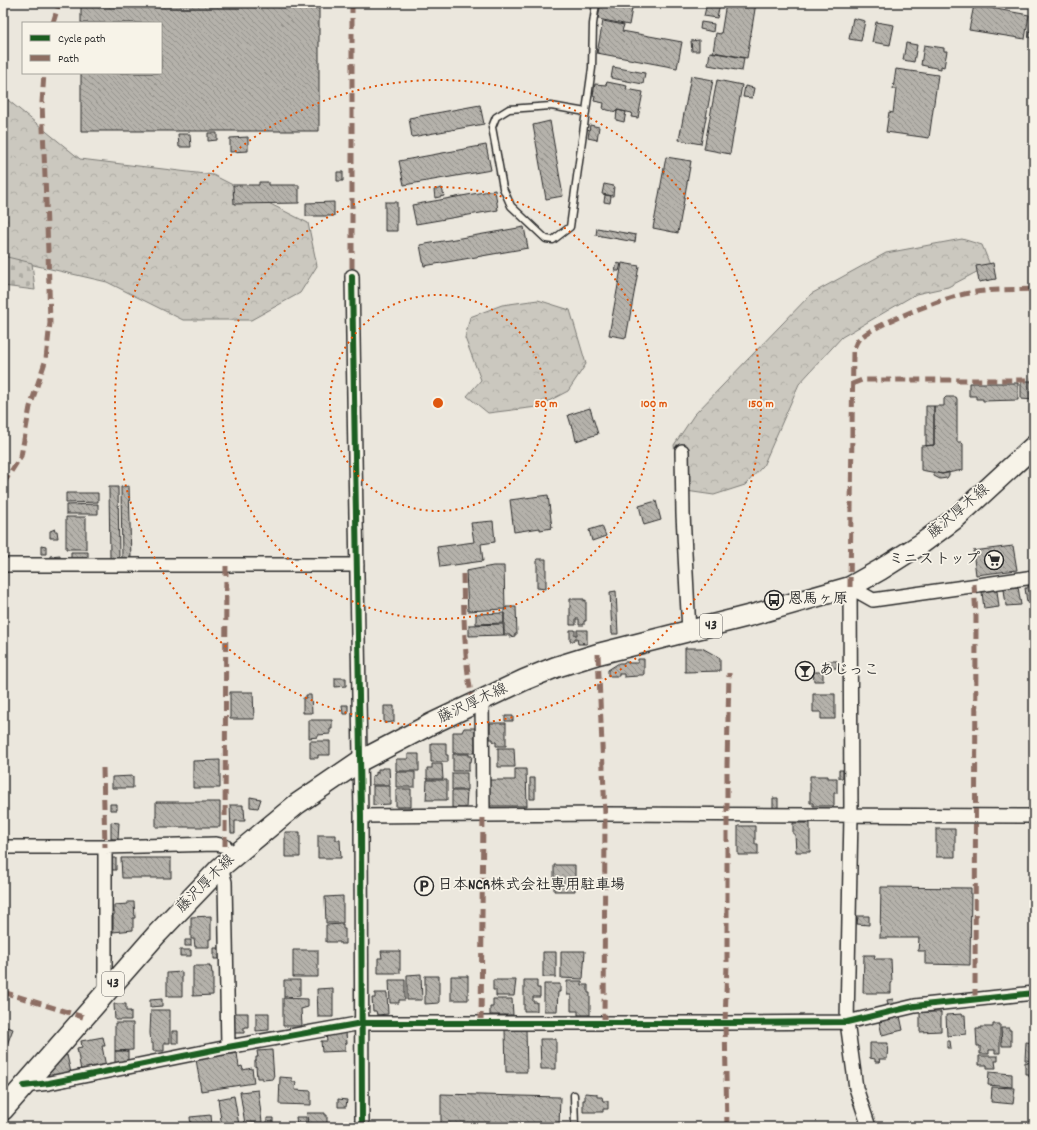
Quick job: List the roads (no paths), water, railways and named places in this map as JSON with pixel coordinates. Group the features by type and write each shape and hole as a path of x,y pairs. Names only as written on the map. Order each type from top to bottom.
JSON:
{"main road":[{"name":"藤沢厚木線","path":"4,1108 226,856 297,804 360,761 431,724 524,680 556,667 598,654 688,632 850,587 909,552 956,518 1034,446"}],"street":[{"path":"352,276 361,816 362,1127"},
{"path":"682,451 688,632"},
{"path":"3,565 357,565"},
{"path":"870,1127 856,1088 847,1022 851,816 850,587 873,600 1034,576"},
{"path":"482,700 483,814"},
{"path":"361,816 483,814 1034,816"},
{"path":"3,847 105,847 216,844 226,856 225,882 228,1048"},
{"path":"105,847 105,992"},
{"path":"24,1086 49,1083 362,1023 847,1022 915,1006 1034,993"}],"lane":[{"path":"586,112 551,106 509,109 496,117 492,128 503,188 511,206 546,239 553,240 570,227 586,112 592,68 593,24 596,3"},
{"path":"574,1095 575,1127"}],"place":[{"name":"ミニストップ","path":"994,560"},
{"name":"恩馬ヶ原","path":"774,600"},
{"name":"あじっこ","path":"805,671"},
{"name":"日本NCR株式会社専用駐車場","path":"424,886"}]}
